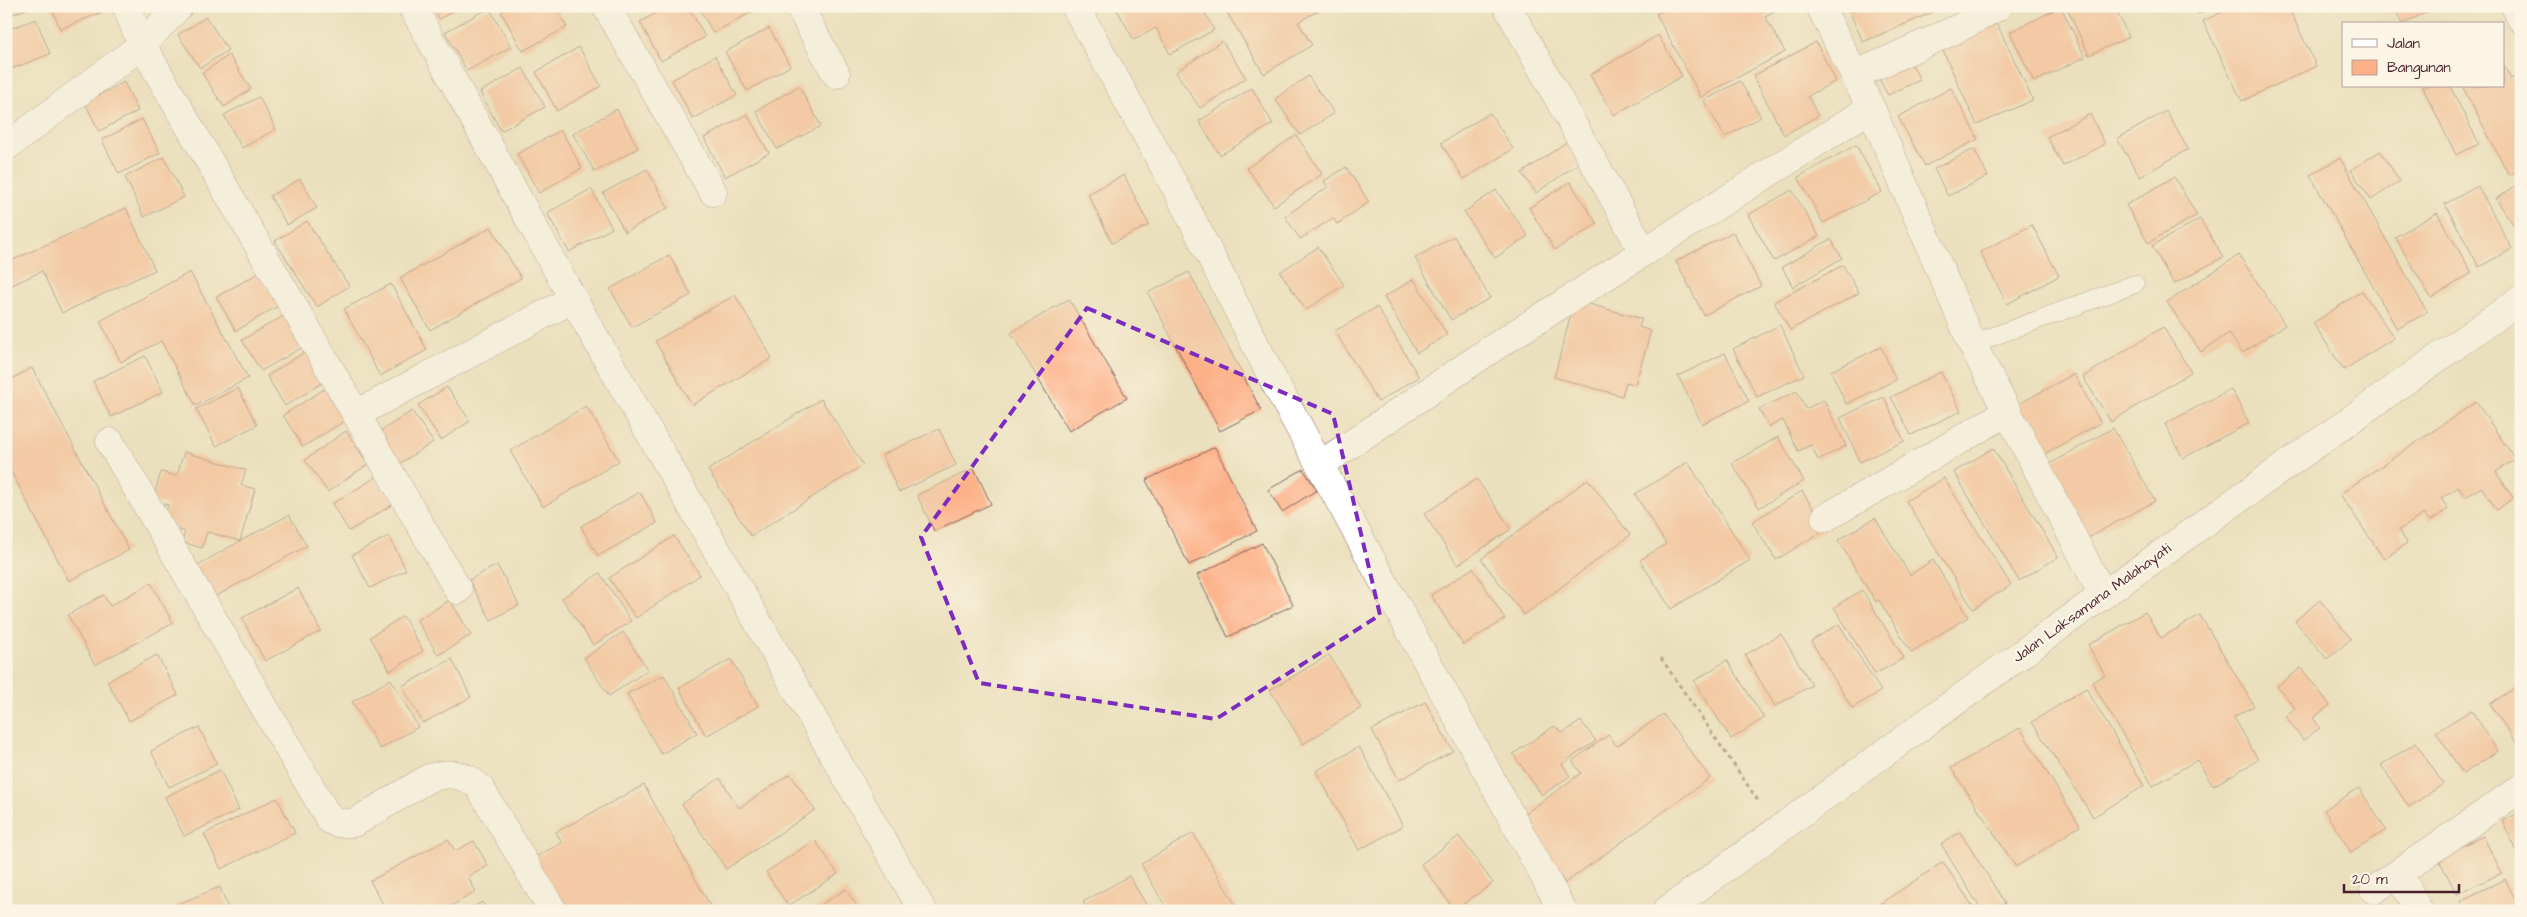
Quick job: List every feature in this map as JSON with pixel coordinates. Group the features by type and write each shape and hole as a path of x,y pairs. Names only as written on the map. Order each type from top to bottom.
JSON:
{"main road":[{"path":"126,6 142,45 458,590"},
{"path":"6,146 142,45 179,6"},
{"path":"412,6 573,299 923,911"},
{"path":"606,6 713,192"},
{"path":"799,6 836,74"},
{"path":"1075,6 1178,192 1274,381 1563,911"},
{"path":"1506,6 1644,251"},
{"path":"1820,6 1871,108 1972,344 2103,595"},
{"path":"1854,75 1961,27 1999,6"},
{"path":"2515,6 2521,20"},
{"path":"1320,465 1496,346 1871,108"},
{"path":"356,414 573,299"},
{"name":"Jalan Laksamana Malahayati","path":"1666,911 2103,595 2521,299"},
{"path":"1825,518 2008,412"},
{"path":"110,442 330,820 336,823 354,823 429,778 443,774 470,778 480,788 553,911"},
{"path":"2374,890 2521,788"},
{"path":"2398,874 2419,911"}],"lane":[{"path":"1972,344 2134,284"}],"path":[{"path":"1662,658 1778,829"}],"highlighted area":[{"path":"1087,308 1333,414 1380,615 1216,719 979,683 921,537"}],"building":[{"path":"6,6 33,6 6,17"},
{"path":"51,6 103,6 105,11 60,29"},
{"path":"432,6 462,6 439,19"},
{"path":"511,6 555,6 567,27 523,51 501,12"},
{"path":"668,6 688,6 705,37 661,61 640,22"},
{"path":"698,6 756,6 757,9 713,33"},
{"path":"1115,6 1201,6 1214,30 1170,54 1156,28 1134,40"},
{"path":"1223,6 1327,6 1298,22 1312,45 1264,74"},
{"path":"1672,6 1784,6 1765,16 1785,52 1701,97 1656,14"},
{"path":"1847,6 1931,6 1933,12 1863,42"},
{"path":"2066,6 2114,6 2129,37 2089,55"},
{"path":"2194,6 2216,6 2198,14"},
{"path":"2235,6 2288,6 2316,66 2242,101 2203,21"},
{"path":"2393,6 2439,6 2406,22 2401,22"},
{"path":"2061,7 2085,57 2034,82 2010,32"},
{"path":"489,8 511,47 467,71 445,32"},
{"path":"206,17 228,50 200,68 178,35"},
{"path":"36,19 50,54 6,71 6,30"},
{"path":"1997,24 2033,100 1977,125 1942,49"},
{"path":"769,28 790,66 747,91 725,52"},
{"path":"1658,35 1682,76 1614,115 1590,75"},
{"path":"1222,41 1246,78 1200,108 1176,72"},
{"path":"1816,42 1836,81 1808,96 1818,116 1784,135 1753,76"},
{"path":"579,47 601,86 557,111 536,72"},
{"path":"229,55 251,89 224,107 202,73"},
{"path":"715,56 737,95 693,119 672,80"},
{"path":"1909,59 1920,80 1888,95 1877,75"},
{"path":"2504,66 2511,79 2520,74 2521,76 2521,169 2509,175 2463,88 2504,88"},
{"path":"523,68 545,107 501,131 480,92"},
{"path":"1308,76 1334,113 1300,135 1275,99"},
{"path":"1740,81 1761,117 1725,137 1704,101"},
{"path":"124,82 138,111 99,131 85,103"},
{"path":"799,86 821,126 777,149 756,111"},
{"path":"1252,88 1273,124 1220,155 1199,121"},
{"path":"1951,88 1978,139 1925,166 1898,117"},
{"path":"2423,88 2451,88 2479,144 2456,155"},
{"path":"259,97 276,129 242,148 224,115"},
{"path":"617,109 638,148 595,172 573,134"},
{"path":"2166,111 2188,149 2140,177 2117,139"},
{"path":"1490,113 1513,149 1464,179 1441,143"},
{"path":"747,114 769,153 725,177 704,138"},
{"path":"2090,114 2105,144 2063,166 2047,137"},
{"path":"142,119 160,153 119,174 102,140"},
{"path":"561,130 582,168 539,193 517,154"},
{"path":"1296,135 1322,174 1274,206 1247,168"},
{"path":"1571,139 1585,159 1536,193 1522,173"},
{"path":"1856,145 1882,192 1823,223 1798,177"},
{"path":"1974,149 1988,176 1948,196 1934,169"},
{"path":"2380,151 2400,181 2371,200 2351,170"},
{"path":"164,157 184,197 144,217 125,177"},
{"path":"2340,158 2427,312 2397,329 2310,175"},
{"path":"1346,167 1369,202 1337,224 1333,218 1300,239 1285,216 1328,187 1324,181"},
{"path":"647,169 668,208 625,232 603,193"},
{"path":"1124,175 1149,225 1112,243 1088,194"},
{"path":"2174,177 2197,215 2148,243 2126,205"},
{"path":"300,179 317,208 287,225 270,196"},
{"path":"1570,182 1597,224 1555,250 1529,208"},
{"path":"2521,182 2521,236 2496,199"},
{"path":"2478,186 2512,249 2479,267 2445,204"},
{"path":"591,189 612,228 569,252 547,213"},
{"path":"1496,190 1528,236 1495,258 1464,212"},
{"path":"1792,190 1819,236 1774,261 1748,215"},
{"path":"126,208 155,270 62,313 42,271 8,287 6,263"},
{"path":"2437,213 2472,273 2431,298 2395,237"},
{"path":"2200,219 2223,257 2174,284 2152,246"},
{"path":"307,221 349,286 317,307 275,241"},
{"path":"2032,225 2059,276 2007,304 1980,252"},
{"path":"491,227 521,278 430,330 400,278"},
{"path":"1733,232 1761,286 1704,315 1676,261"},
{"path":"1454,236 1490,298 1451,320 1415,258"},
{"path":"1831,239 1842,258 1793,287 1782,267"},
{"path":"1318,247 1344,285 1306,310 1280,272"},
{"path":"669,255 691,295 632,327 610,289"},
{"path":"2239,255 2285,325 2242,353 2229,333 2201,352 2167,302"},
{"path":"1843,265 1859,293 1790,330 1774,302"},
{"path":"190,272 248,378 196,406 161,341 121,362 100,321"},
{"path":"1189,272 1261,410 1220,431 1148,293"},
{"path":"259,273 278,306 236,331 216,297"},
{"path":"1414,279 1447,335 1417,353 1384,297"},
{"path":"391,284 427,350 380,376 344,309"},
{"path":"2362,291 2394,338 2344,370 2313,323"},
{"path":"735,295 772,358 692,405 655,341"},
{"path":"1069,299 1127,398 1069,431 1011,333"},
{"path":"1575,300 1642,319 1639,327 1651,331 1635,385 1626,382 1622,396 1554,377"},
{"path":"1377,307 1419,377 1378,402 1335,331"},
{"path":"285,315 303,347 261,371 242,340"},
{"path":"1780,325 1804,375 1757,397 1733,349"},
{"path":"2163,327 2191,372 2111,422 2083,377"},
{"path":"1881,347 1896,380 1846,404 1831,371"},
{"path":"308,350 327,380 285,406 267,376"},
{"path":"1725,353 1749,401 1702,424 1678,376"},
{"path":"145,356 163,392 111,417 93,381"},
{"path":"32,368 129,550 69,581 6,462 6,382"},
{"path":"1941,372 1961,411 1911,435 1891,397"},
{"path":"2074,374 2101,423 2044,454 2017,405"},
{"path":"447,387 470,421 441,440 418,405"},
{"path":"238,388 257,425 216,446 196,409"},
{"path":"326,388 346,420 303,447 283,415"},
{"path":"2231,389 2249,423 2183,458 2165,424"},
{"path":"1797,391 1806,409 1824,400 1846,446 1818,460 1811,445 1798,451 1783,420 1769,427 1759,409"},
{"path":"1884,397 1904,441 1860,462 1840,418"},
{"path":"821,399 863,465 751,536 708,470"},
{"path":"2476,402 2515,459 2496,472 2513,498 2497,510 2481,487 2466,497 2458,487 2441,498 2448,509 2430,521 2424,514 2399,530 2407,543 2384,559 2340,494"},
{"path":"586,406 619,461 543,507 510,451"},
{"path":"412,411 433,442 399,464 379,432"},
{"path":"2113,428 2155,501 2086,539 2044,467"},
{"path":"939,429 956,465 899,492 882,455"},
{"path":"346,431 368,464 328,492 305,460"},
{"path":"1778,437 1804,481 1759,508 1732,463"},
{"path":"1215,447 1257,531 1189,565 1146,480"},
{"path":"1993,448 2058,557 2019,581 1954,472"},
{"path":"184,452 246,470 241,485 255,489 240,541 207,532 202,548 182,542 185,532 163,525 168,505 152,501 161,472 177,476"},
{"path":"1688,462 1750,560 1671,609 1640,560 1666,544 1635,494"},
{"path":"974,468 991,504 934,531 917,495"},
{"path":"1303,469 1317,490 1282,512 1268,490"},
{"path":"378,476 395,503 349,531 332,504"},
{"path":"1944,478 2011,585 1973,609 1906,501"},
{"path":"1477,479 1511,529 1458,565 1424,514"},
{"path":"1588,479 1630,535 1524,615 1481,559"},
{"path":"1802,491 1826,529 1776,560 1752,522"},
{"path":"640,492 657,523 598,556 581,526"},
{"path":"289,515 307,546 209,600 191,569"},
{"path":"1875,518 1910,575 1933,560 1968,617 1911,652 1879,600 1876,602 1838,540"},
{"path":"389,536 406,570 370,588 352,555"},
{"path":"674,536 700,575 636,618 609,578"},
{"path":"1262,543 1293,605 1228,637 1197,575"},
{"path":"497,565 519,605 491,620 469,580"},
{"path":"1473,568 1505,619 1463,645 1431,595"},
{"path":"600,573 631,621 593,645 562,598"},
{"path":"151,583 173,623 95,665 68,615 103,595 110,606"},
{"path":"298,588 321,631 265,661 242,618"},
{"path":"1862,590 1904,658 1875,674 1834,607"},
{"path":"450,600 471,635 438,655 417,620"},
{"path":"2320,600 2351,639 2327,659 2295,621"},
{"path":"2145,612 2161,638 2200,615 2254,706 2234,717 2258,760 2213,786 2197,760 2153,786 2092,682 2105,675 2088,645"},
{"path":"403,616 423,651 390,671 370,637"},
{"path":"1839,624 1881,691 1852,708 1811,641"},
{"path":"623,632 648,670 609,696 584,658"},
{"path":"1781,634 1812,685 1775,706 1745,655"},
{"path":"157,655 178,695 129,721 107,681"},
{"path":"1329,655 1361,708 1303,744 1270,690"},
{"path":"452,659 471,697 423,723 402,686"},
{"path":"731,659 758,706 706,736 679,688"},
{"path":"1727,660 1764,718 1731,739 1694,681"},
{"path":"2301,668 2330,705 2313,718 2320,728 2303,740 2285,716 2295,708 2277,686"},
{"path":"664,675 697,733 661,754 627,694"},
{"path":"391,679 418,727 380,749 352,702"},
{"path":"2521,684 2521,743 2518,745 2490,704"},
{"path":"2086,688 2144,786 2093,817 2032,722"},
{"path":"1425,702 1453,751 1399,780 1372,730"},
{"path":"2471,710 2498,751 2463,774 2436,732"},
{"path":"1663,714 1710,778 1565,883 1518,819 1581,773 1572,761 1608,735 1617,746"},
{"path":"1581,721 1596,741 1562,764 1570,776 1542,795 1513,754 1554,726 1563,733"},
{"path":"199,727 217,764 169,787 151,751"},
{"path":"2020,728 2080,826 2016,867 1951,768"},
{"path":"2416,743 2443,784 2409,807 2381,765"},
{"path":"1359,747 1403,826 1359,850 1316,771"},
{"path":"220,770 239,810 184,836 165,797"},
{"path":"790,774 815,810 726,869 682,804 720,778 739,808"},
{"path":"644,785 713,911 560,911 531,859 562,843 556,832"},
{"path":"2359,788 2386,830 2351,852 2324,810"},
{"path":"277,798 295,833 221,869 204,834"},
{"path":"2521,812 2521,859 2502,821"},
{"path":"1960,832 2005,903 1993,911 1982,911 1941,844"},
{"path":"1193,833 1239,911 1168,911 1141,864"},
{"path":"1459,836 1493,883 1455,910 1421,864"},
{"path":"2483,836 2502,873 2457,894 2438,858"},
{"path":"448,839 455,851 474,841 488,866 468,877 476,892 442,911 387,911 370,881"},
{"path":"815,840 838,874 788,906 766,872"},
{"path":"1943,862 1976,911 1869,911"},
{"path":"1129,876 1150,911 1088,911 1083,902"},
{"path":"2505,879 2521,911 2465,911 2460,901"},
{"path":"220,887 229,911 178,911 175,905"},
{"path":"846,889 860,911 811,911"},
{"path":"2379,901 2384,911 2360,911"},
{"path":"482,902 487,911 467,911"}]}
